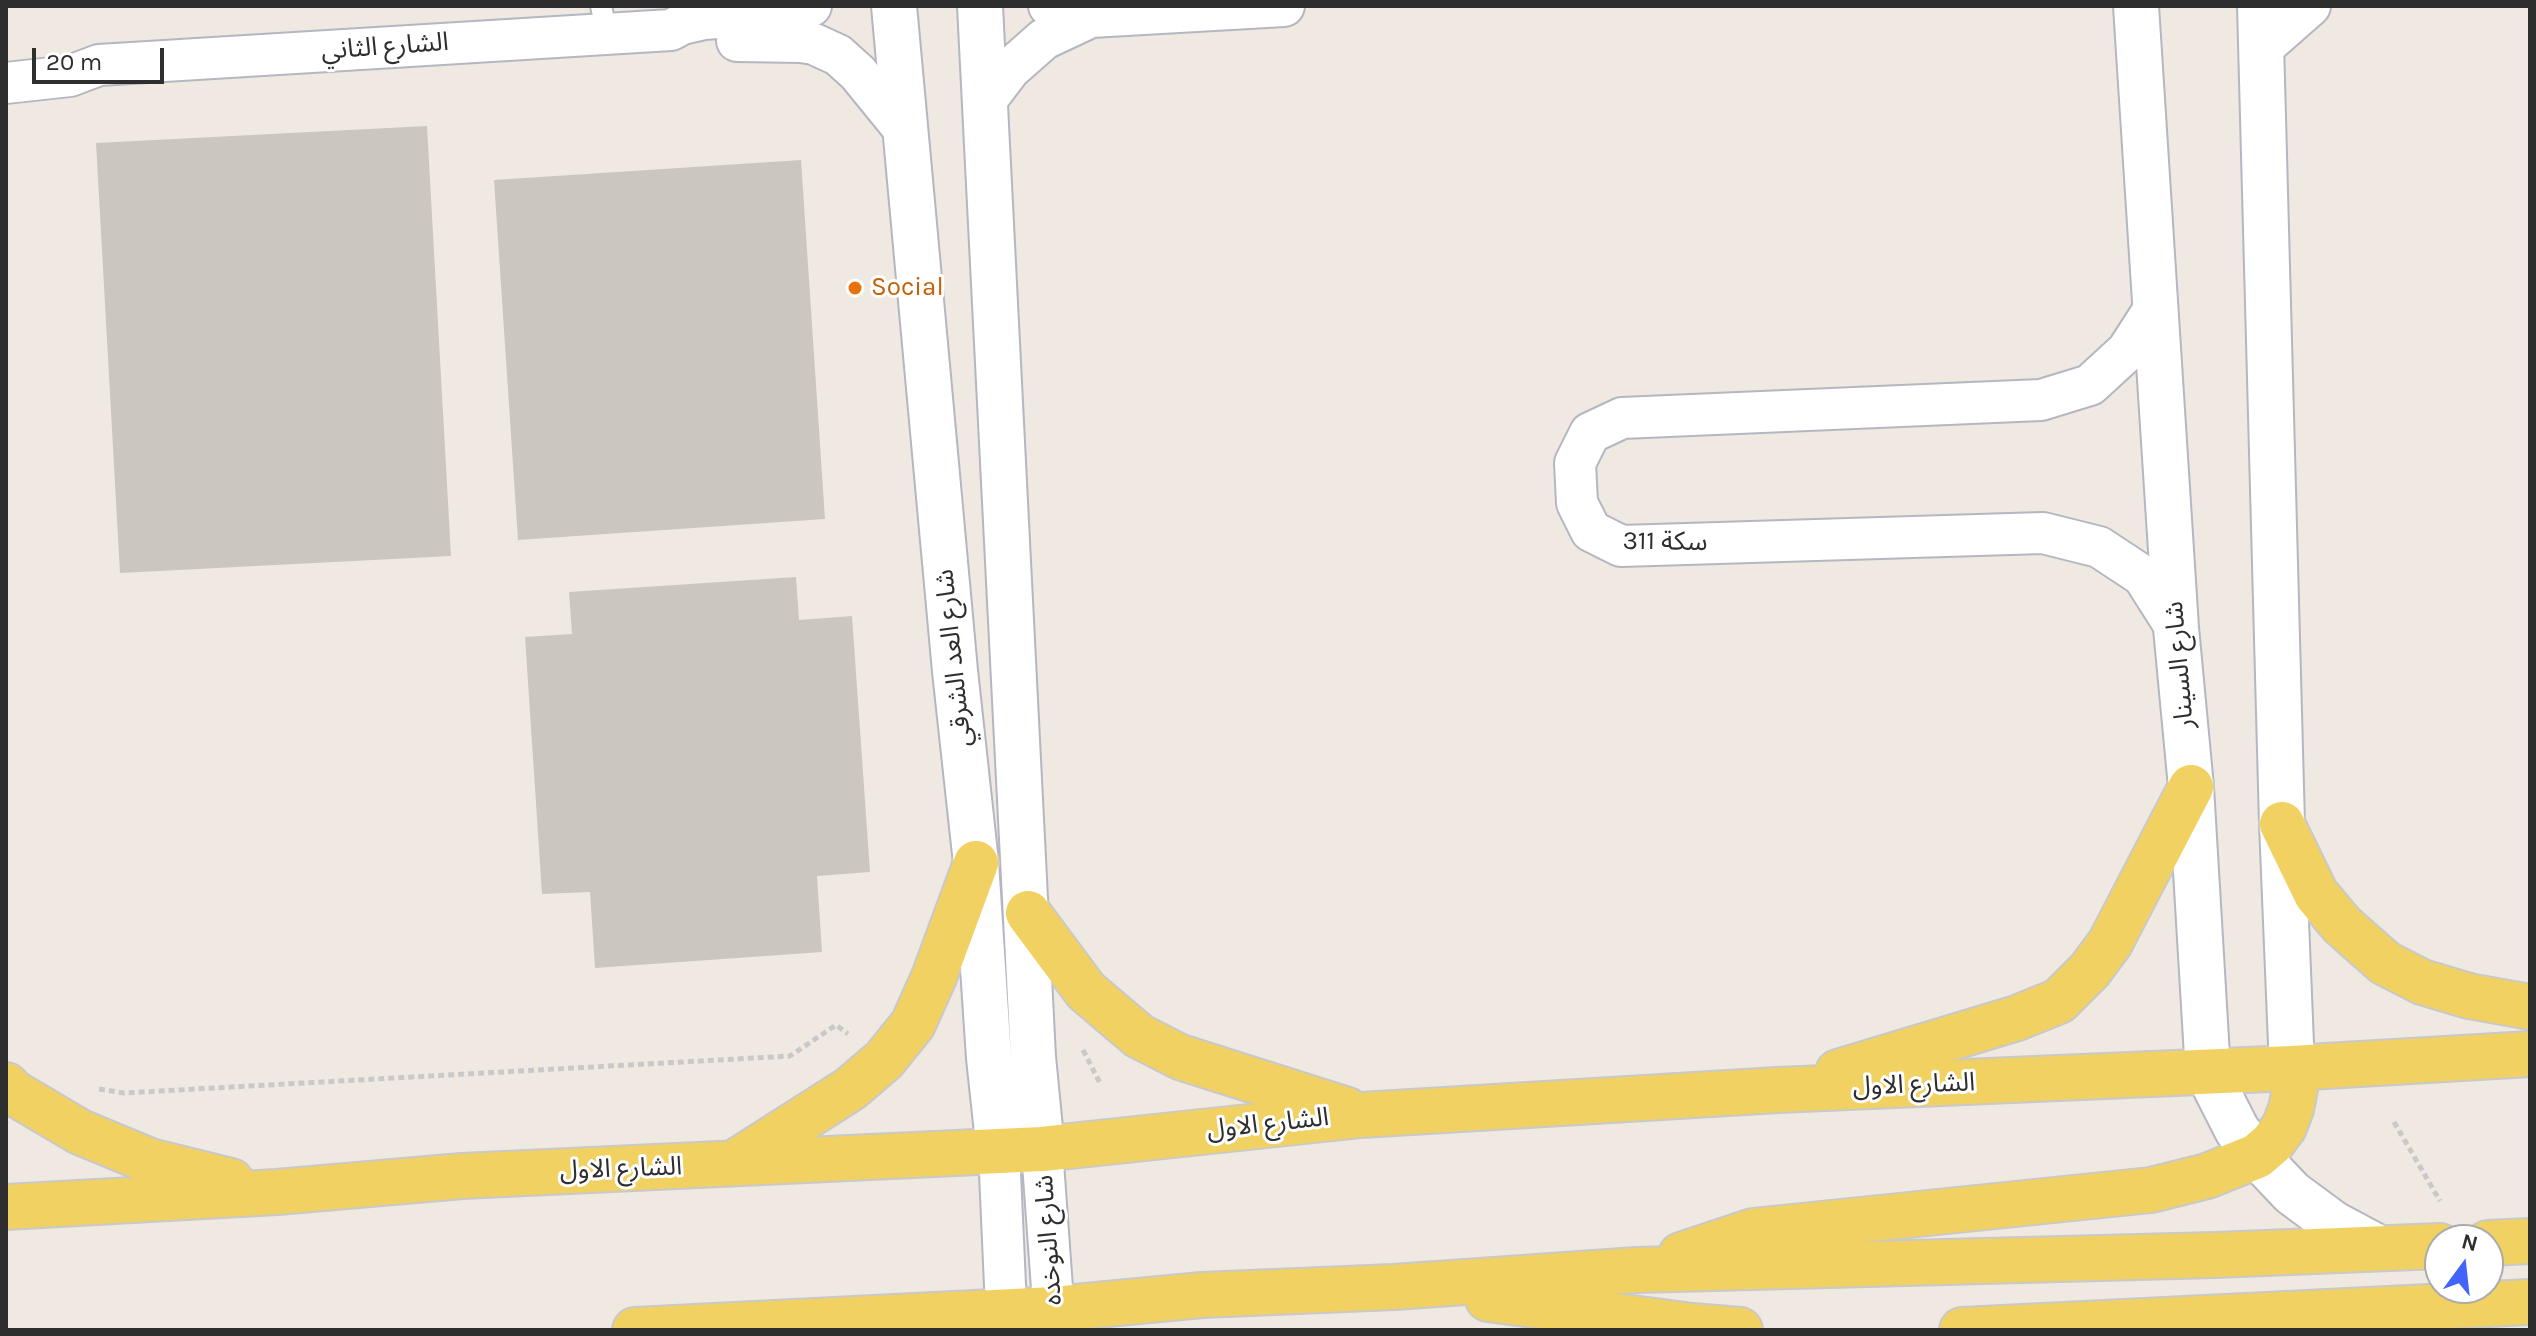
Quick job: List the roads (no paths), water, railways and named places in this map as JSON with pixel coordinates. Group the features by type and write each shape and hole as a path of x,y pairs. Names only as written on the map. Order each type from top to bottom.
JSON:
{"main road":[{"path":"1778,1090 2017,1018 2059,1001 2090,970 2110,943 2191,787"},
{"path":"2282,824 2316,894 2342,925 2385,963 2422,982 2469,996 2530,1007"},
{"path":"732,1164 850,1089 884,1060 913,1024 934,977 976,863"},
{"path":"1028,913 1086,991 1139,1036 1180,1057 1361,1115"},
{"name":"الشارع الاول","path":"6,1207 277,1192 462,1176 1042,1149 1361,1115 1778,1090 2208,1073 2530,1054"},
{"path":"1637,1270 1753,1231 2151,1190 2207,1176 2257,1156 2278,1135 2291,1109 2295,1089 2292,1068"},
{"path":"21,1095 80,1132 150,1161 277,1192"},
{"path":"2504,1242 2530,1241"},
{"path":"635,1330 1054,1320 1202,1295 1394,1287 1637,1270 2424,1247"},
{"path":"1394,1287 1740,1330"},
{"path":"1174,1330 1202,1295"},
{"path":"1962,1330 2141,1326 2530,1302"}],"street":[{"name":"الشارع الثاني","path":"671,30 704,19 788,13 811,6"},
{"name":"شارع العد الشرقي","path":"894,6 955,671 976,863 989,1058 999,1151 1007,1320"},
{"path":"980,6 1033,1057 1042,1149"},
{"path":"1049,6 1091,17 1284,6"},
{"path":"2260,6 2282,824 2292,1068"},
{"path":"2261,49 2310,6"},
{"name":"شارع السينار","path":"2130,13 2156,306 2208,1073 2237,1130 2292,1193 2334,1224 2379,1248"},
{"path":"985,102 1010,69 1044,39 1091,17"},
{"name":"الشارع الثاني","path":"6,83 70,76 99,65 604,20 671,30 702,42 788,40 814,44 838,55 858,73 906,132"},
{"name":"الشارع الثاني","path":"6,60 77,58 99,65"},
{"name":"سكة 311","path":"2156,306 2127,351 2090,385 2041,400 1622,418 1590,433 1575,463 1577,503 1591,531 1621,546 2043,533 2099,547 2143,576 2176,628"},
{"name":"شارع النوخده","path":"1042,1149 1054,1320"}],"place":[{"name":"Social","path":"855,288"}]}
